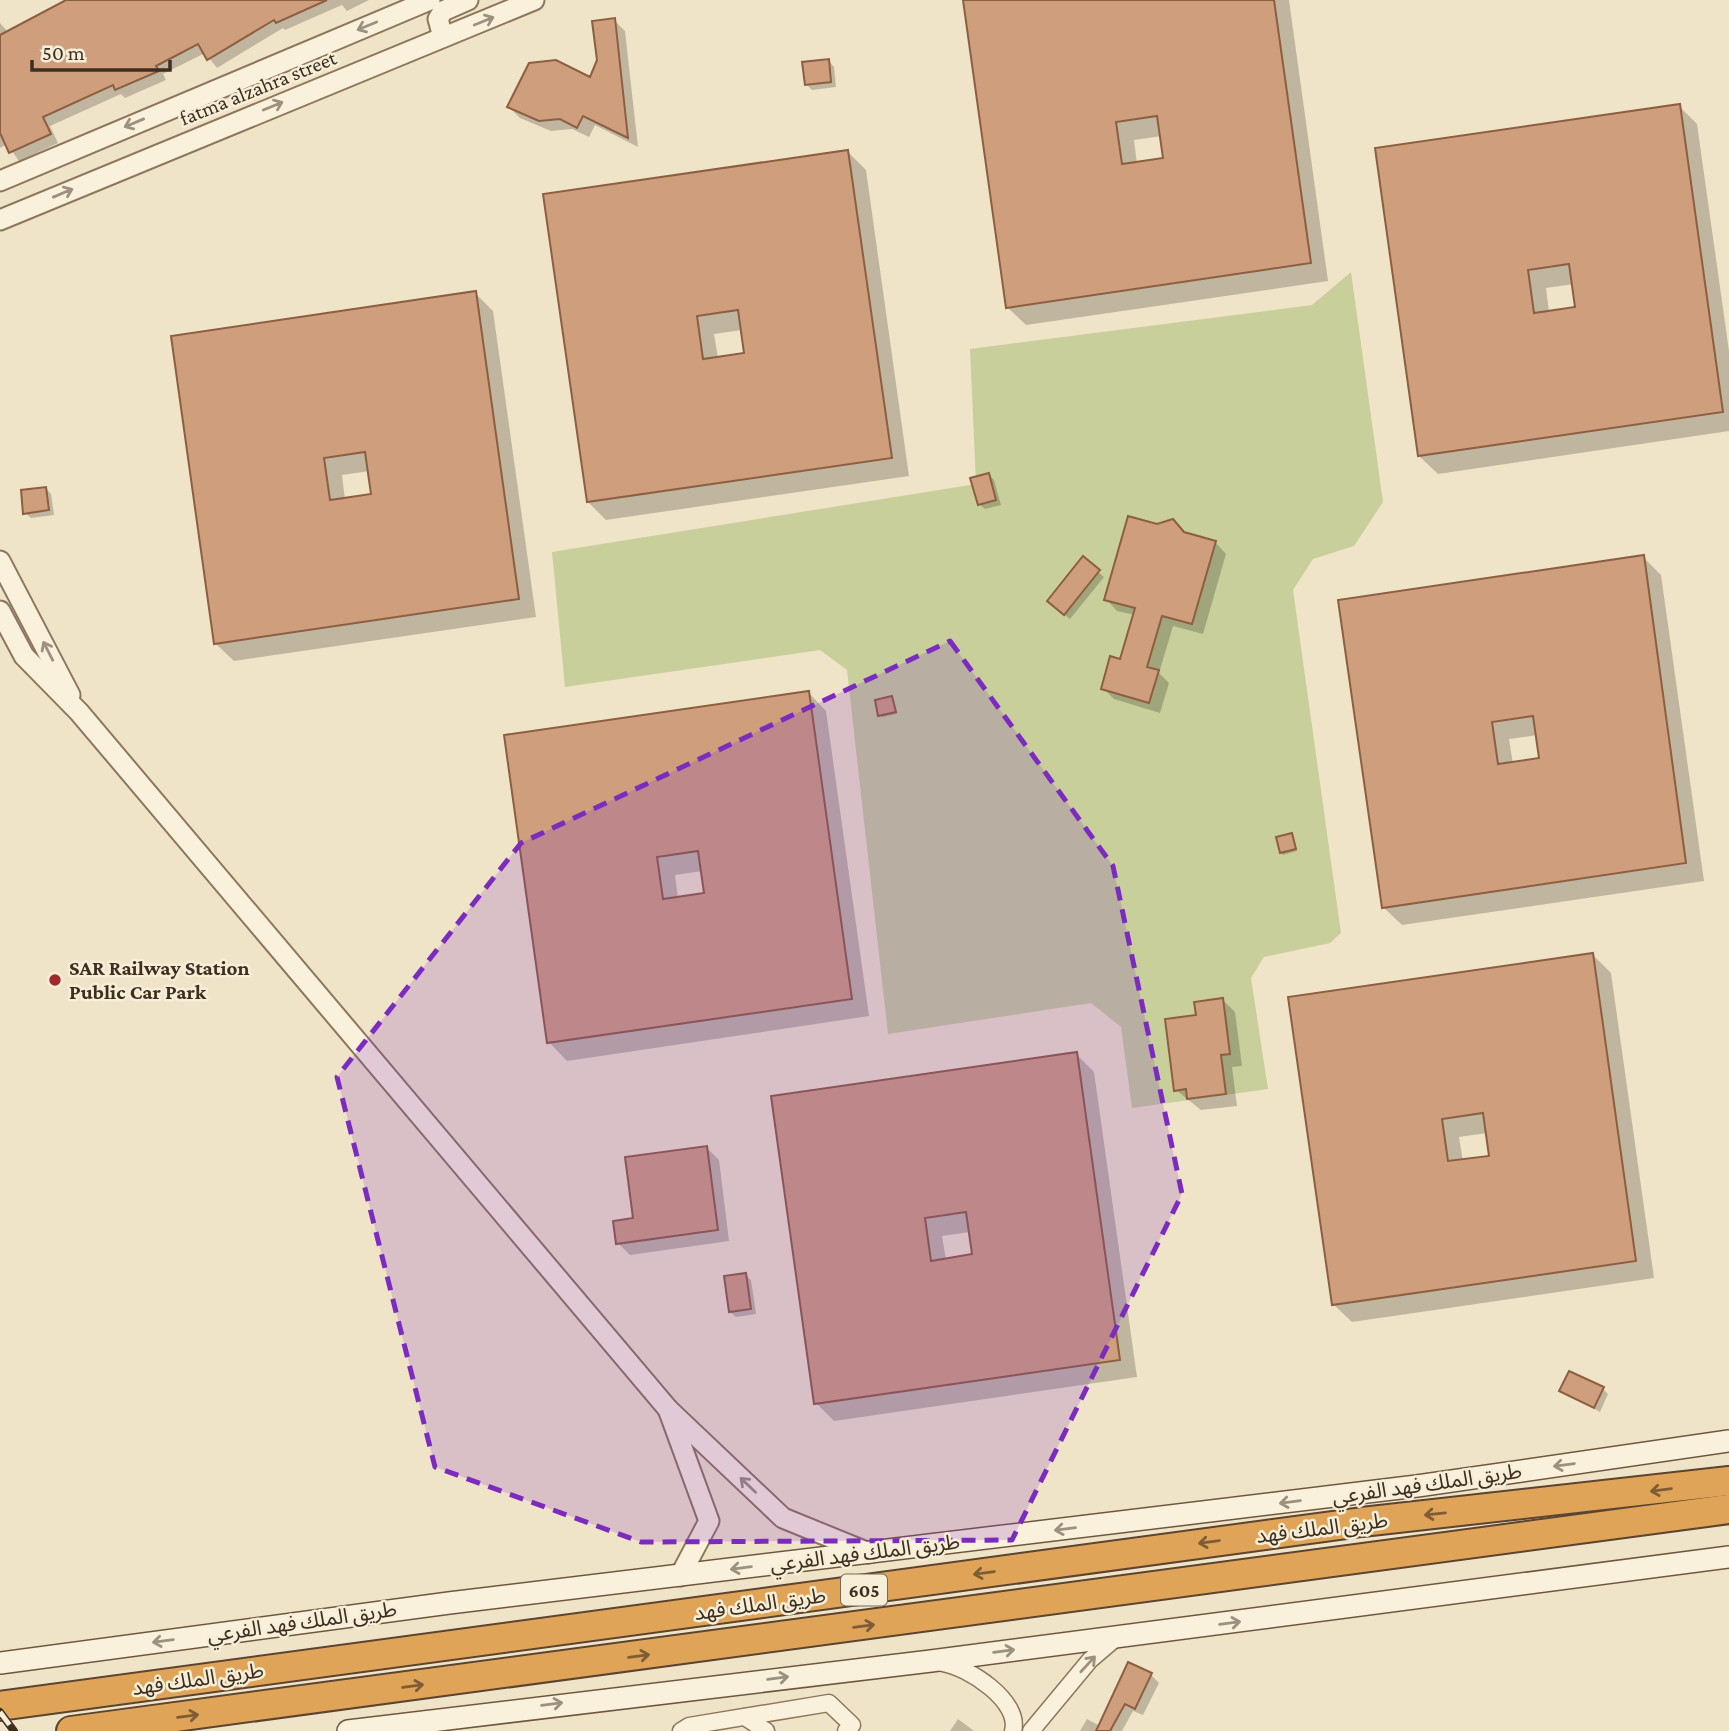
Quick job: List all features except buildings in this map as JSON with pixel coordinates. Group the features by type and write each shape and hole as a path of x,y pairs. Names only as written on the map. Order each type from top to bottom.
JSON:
{"highway":[{"name":"طريق الملك فهد","path":"0,1706 1362,1522 1729,1481"},
{"name":"طريق الملك فهد","path":"71,1731 1729,1509"}],"main road":[{"name":"طريق الملك فهد الفرعي","path":"0,1662 449,1603 1417,1486 1729,1441"},
{"path":"348,1731 484,1712 931,1661 1729,1557"}],"street":[{"path":"0,181 429,0"},
{"path":"443,37 438,19 443,11 468,0"},
{"name":"fatma alzahra street","path":"0,220 534,0"},
{"path":"0,561 79,712"},
{"path":"0,611 24,656 79,712 668,1409 783,1518 869,1553"},
{"path":"668,1409 709,1521 680,1576"},
{"path":"1031,1731 1090,1660 1117,1637"},
{"path":"931,1661 961,1666 999,1696 1011,1709 1013,1731"},
{"path":"681,1731 689,1726 829,1703 852,1725 846,1731"},
{"path":"745,1717 766,1731"}],"highlighted area":[{"path":"950,641 1113,866 1182,1194 1012,1540 641,1542 435,1467 337,1077 521,843"}],"green space":[{"path":"1351,272 1383,502 1354,546 1313,559 1293,590 1341,933 1330,943 1264,957 1251,978 1268,1089 1132,1108 1121,1027 1091,1003 888,1034 847,670 820,650 565,687 552,552 976,484 970,349 1312,305"}],"railway":[{"path":"0,1712 14,1731"}],"place":[{"name":"SAR Railway Station Public Car Park","path":"55,980"}]}
